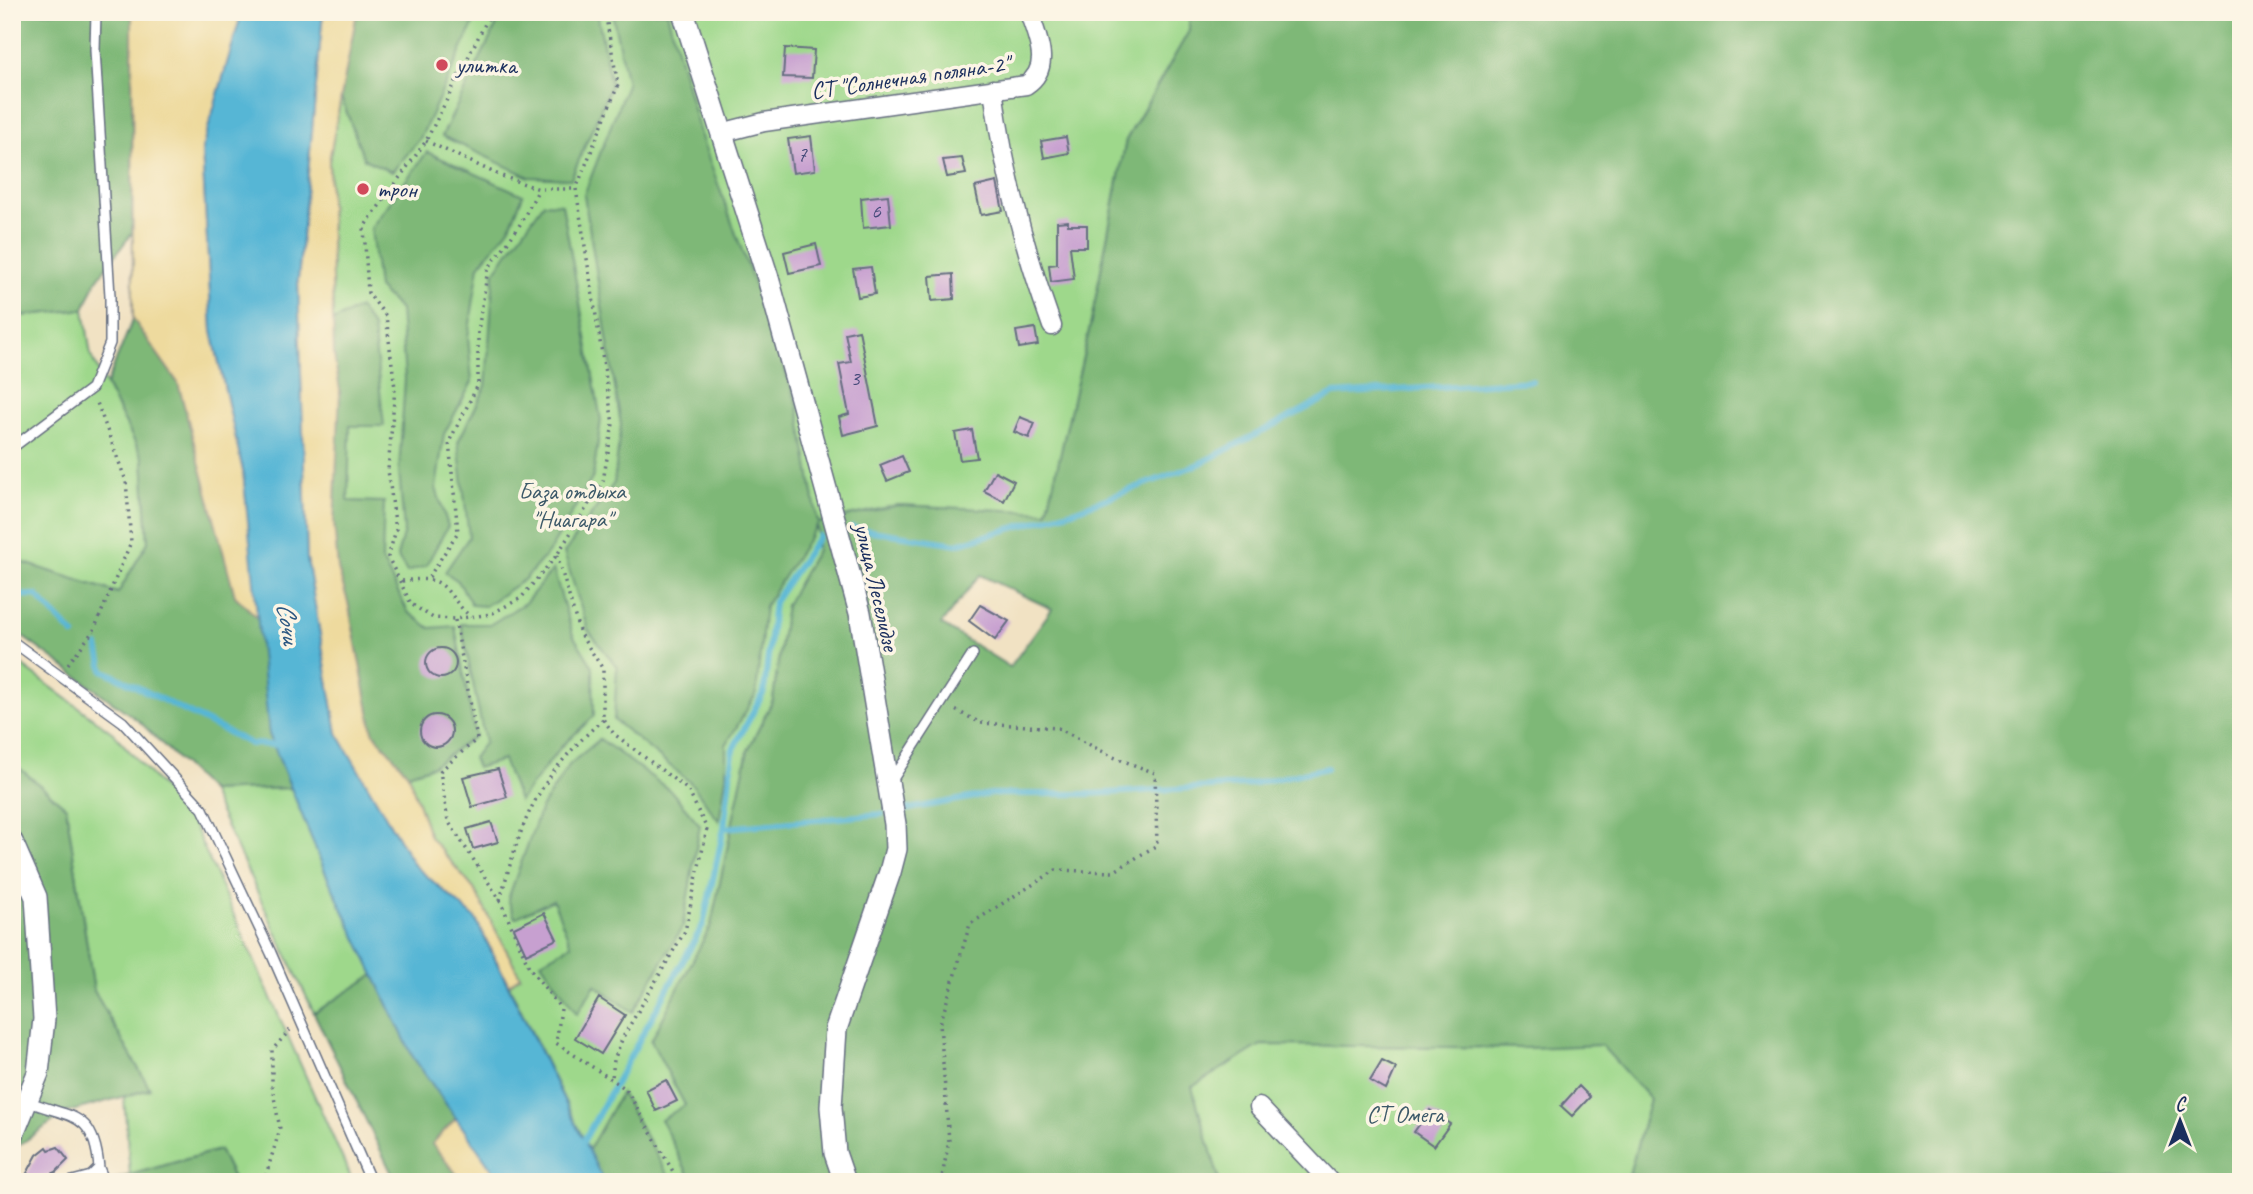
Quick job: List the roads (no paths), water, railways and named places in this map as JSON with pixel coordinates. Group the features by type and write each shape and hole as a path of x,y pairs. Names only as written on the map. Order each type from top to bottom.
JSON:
{"street":[{"name":"улица Леселидзе","path":"683,12 768,278 860,613 889,786 896,849 836,1029 831,1107 835,1153 845,1182"},
{"name":"СТ \"Солнечная поляна-2\"","path":"721,132 764,122 1026,85 1037,77 1042,67 1041,51 1029,12"},
{"path":"993,89 1021,224 1036,281 1052,326"},
{"path":"12,842 36,897 44,976 44,1019 38,1073 12,1137"},
{"path":"1259,1107 1330,1182"}],"lane":[{"path":"12,448 92,388 110,343 95,50 96,12"},
{"path":"12,641 123,722 203,809 300,1018 371,1182"},
{"path":"889,786 973,654"},
{"path":"27,1101 82,1120 89,1128 105,1182"},
{"path":"69,1182 91,1176 99,1168"}],"water":[{"name":"Сочи","path":"242,12 323,12 298,280 307,559 337,733 414,865 475,918 604,1182 501,1182 413,1057 326,874 269,734 243,471 212,331 202,149"}],"waterway":[{"path":"852,528 957,544 1073,511 1199,464 1334,394 1532,381"},
{"path":"583,1142 703,925 724,828 733,749 764,692 774,602 819,536"},
{"path":"12,596 36,595 74,635"},
{"path":"98,646 103,670 251,744 280,745"},
{"path":"903,810 991,794 1089,794 1246,785 1327,768"},
{"path":"724,828 882,814"}],"place":[{"name":"улитка","path":"442,65"},
{"name":"трон","path":"363,189"}],"park label":[{"name":"База отдыха \"Ниагара\"","path":"572,505"},
{"name":"СТ Омега","path":"1405,1114"}]}
